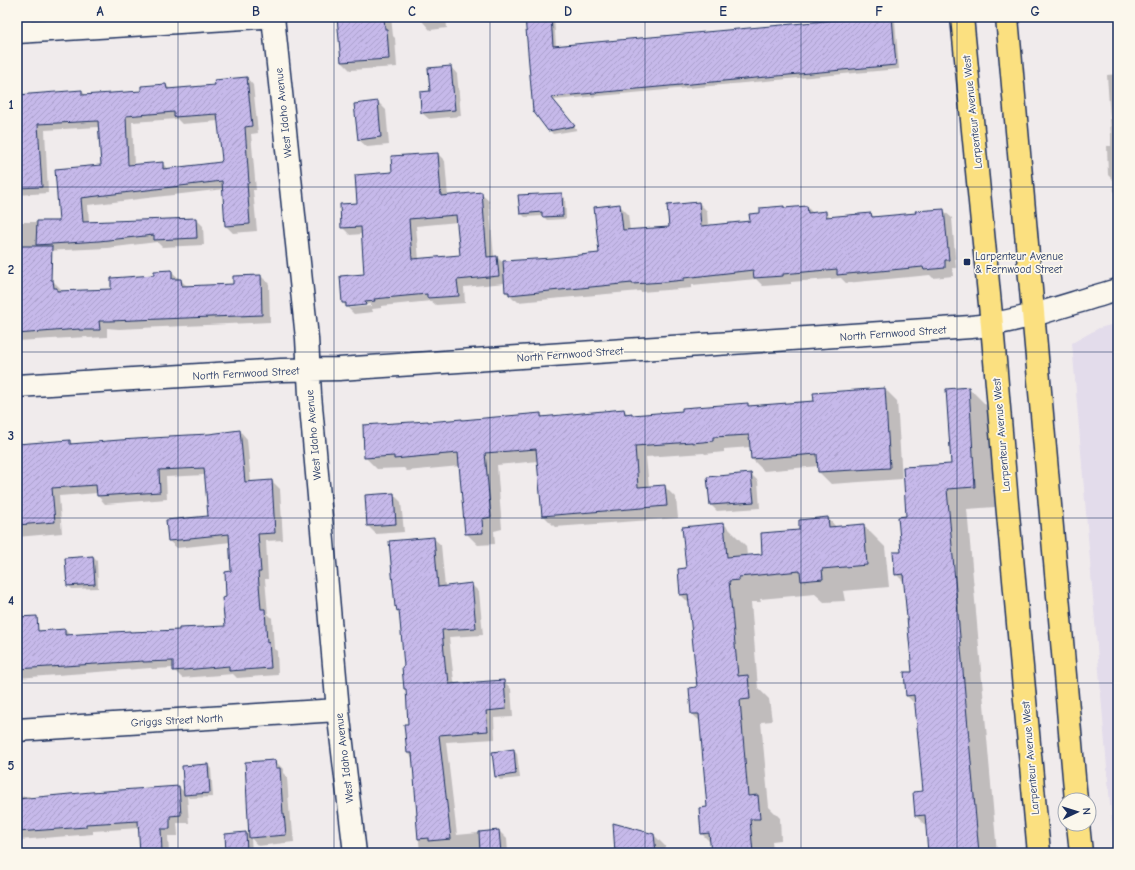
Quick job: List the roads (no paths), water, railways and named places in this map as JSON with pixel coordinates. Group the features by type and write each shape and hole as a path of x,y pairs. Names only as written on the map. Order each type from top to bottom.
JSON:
{"main road":[{"name":"Larpenteur Avenue West","path":"962,17 992,325 1039,853"},
{"path":"1007,17 1075,792"},
{"path":"1079,832 1081,853"}],"street":[{"path":"17,32 262,17"},
{"name":"West Idaho Avenue","path":"273,17 307,338 310,395 338,710 355,853"},
{"name":"North Fernwood Street","path":"17,386 273,371 371,367 992,325 1033,315 1118,290"},
{"name":"Griggs Street North","path":"17,730 338,710"}],"place":[{"name":"Larpenteur Avenue & Fernwood Street","path":"967,262"}]}
